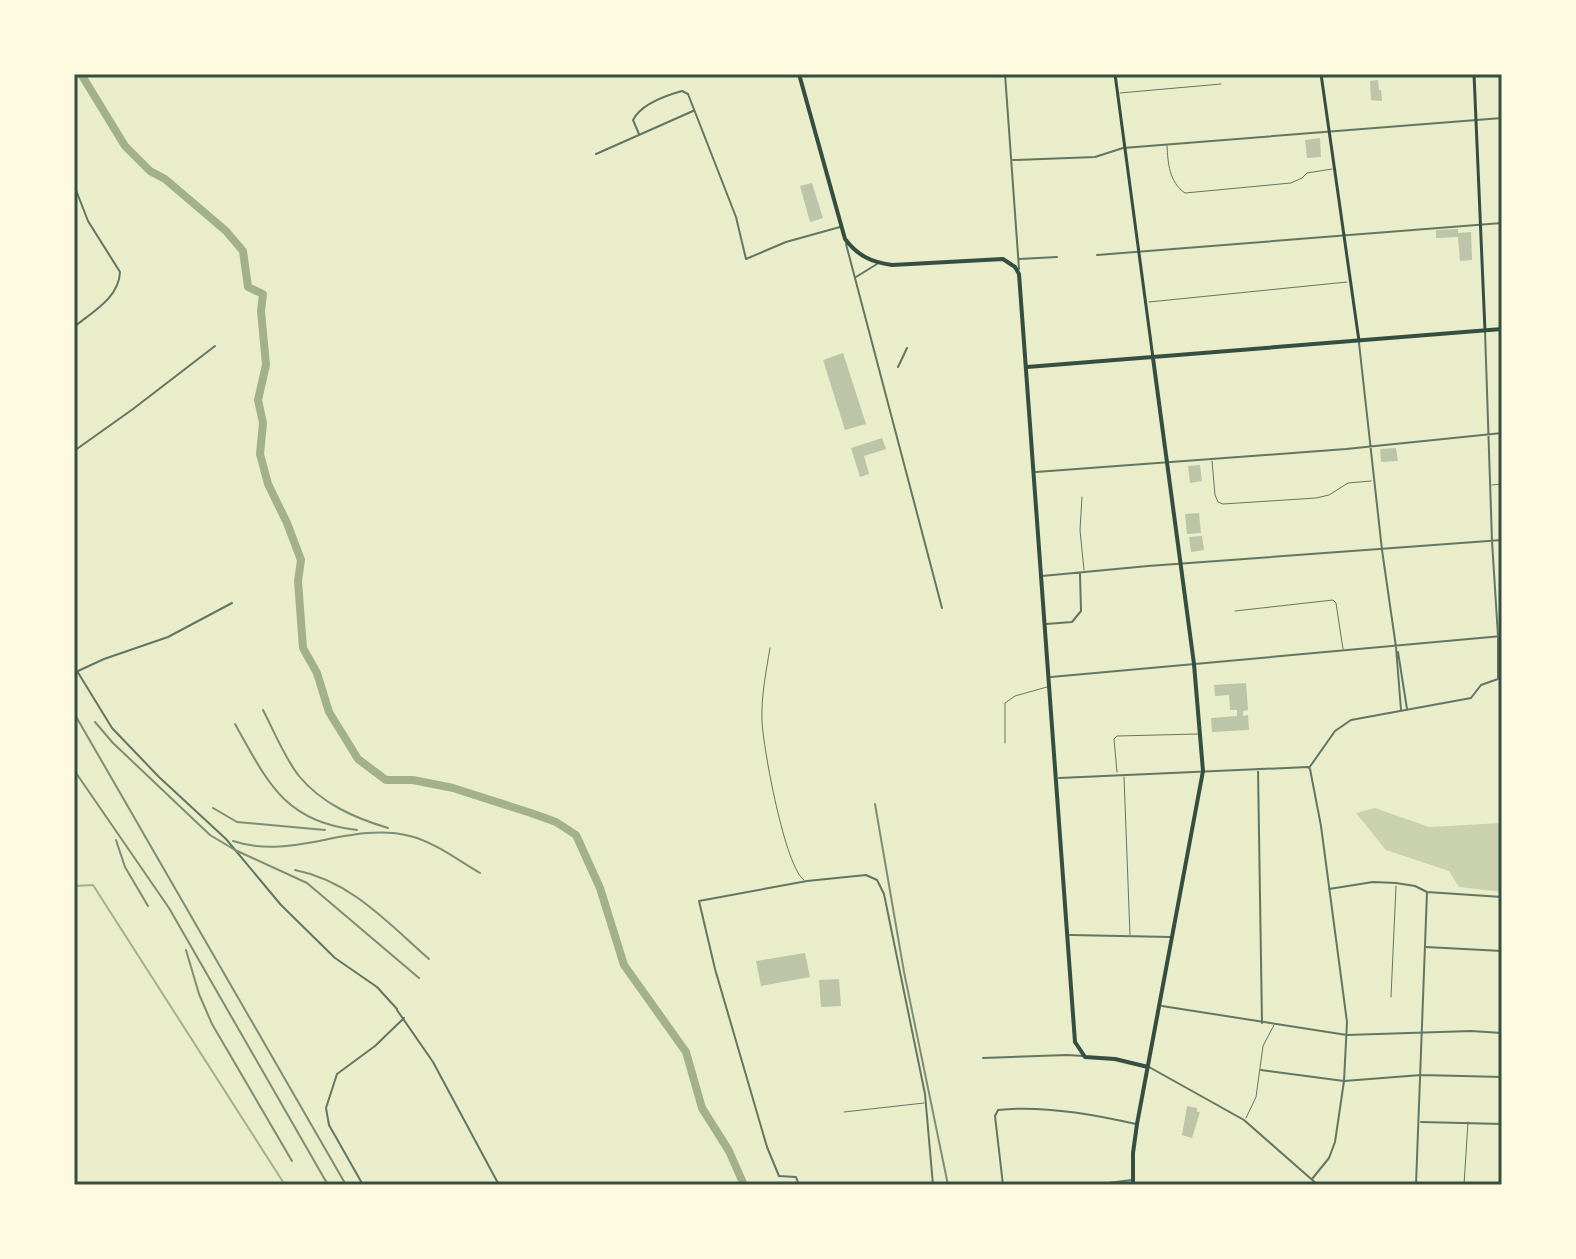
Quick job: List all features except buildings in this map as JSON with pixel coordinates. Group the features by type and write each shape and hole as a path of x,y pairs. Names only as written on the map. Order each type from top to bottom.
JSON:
{"highway":[{"path":"799,74 845,239 853,250 878,263 892,265 1003,259 1019,274 1075,1042 1085,1057 1115,1059 1148,1067"},
{"path":"1027,367 1502,329"},
{"path":"1133,1183 1137,1124 1203,771 1194,664 1153,358"}],"main road":[{"path":"1115,74 1153,358"},
{"path":"1321,74 1359,341"},
{"path":"1474,74 1485,331"}],"street":[{"path":"1005,74 1019,274"},
{"path":"639,134 633,120 645,106 682,91 688,94 736,217 746,259 786,242 842,227"},
{"path":"596,154 694,110"},
{"path":"1012,160 1095,157 1123,148 1502,118"},
{"path":"74,185 88,221 120,272 113,295 74,327"},
{"path":"1097,255 1502,223"},
{"path":"845,239 942,608"},
{"path":"1003,259 1057,257"},
{"path":"855,277 878,263"},
{"path":"1312,1179 1329,1158 1335,1142 1347,1035 1321,826 1309,768 1335,731 1347,723 1471,698 1481,685 1495,681 1499,676 1500,636 1492,541 1485,331"},
{"path":"1359,341 1401,711"},
{"path":"74,451 215,346"},
{"path":"898,367 907,348"},
{"path":"1035,473 1371,447 1502,433"},
{"path":"74,440 80,447"},
{"path":"1042,576 1502,540"},
{"path":"1045,624 1072,622 1081,611 1082,573"},
{"path":"77,671 168,637 232,603"},
{"path":"1049,677 1500,636"},
{"path":"1396,647 1401,659 1407,711"},
{"path":"74,666 112,728 226,839 281,905 335,958 377,987 397,1009 433,1062 499,1185"},
{"path":"1057,778 1309,768"},
{"path":"1258,769 1262,1023"},
{"path":"799,1185 796,1177 779,1176 767,1147 715,969 699,901 807,881 866,875 877,880 884,894 926,1103 933,1185"},
{"path":"1328,889 1373,882 1396,883 1415,886 1427,892 1502,897"},
{"path":"1416,1185 1427,892"},
{"path":"1068,935 1172,937"},
{"path":"1424,947 1502,951"},
{"path":"1159,1006 1347,1035 1421,1031 1502,1033"},
{"path":"363,1185 329,1125 326,1108 337,1074 375,1046 404,1018"},
{"path":"983,1058 1085,1057"},
{"path":"1148,1067 1179,1081 1244,1120 1318,1185"},
{"path":"1261,1070 1344,1081 1421,1075 1502,1077"},
{"path":"1003,1185 995,1116 998,1110 1049,1111 1137,1124"},
{"path":"1419,1122 1502,1124"},
{"path":"1092,1185 1133,1183"}],"lane":[{"path":"1117,93 1221,84"},
{"path":"1167,146 1171,175 1185,193 1291,183 1307,173 1334,168"},
{"path":"1144,303 1350,282"},
{"path":"1212,459 1215,495 1218,502 1223,504 1316,498 1329,495 1348,483 1375,481"},
{"path":"1492,485 1502,484"},
{"path":"1082,497 1082,573"},
{"path":"1235,611 1333,600 1343,651"},
{"path":"770,648 762,705 763,731 788,851 795,871 807,881"},
{"path":"1005,743 1005,703 1015,696 1049,686"},
{"path":"1117,775 1114,739 1117,736 1201,734"},
{"path":"1124,775 1130,935"},
{"path":"1391,997 1396,883"},
{"path":"1244,1120 1256,1097 1263,1046 1274,1025"},
{"path":"844,1112 926,1103"},
{"path":"1464,1185 1468,1122"}],"green space":[{"path":"1375,808 1429,827 1502,823 1502,892 1459,887 1449,871 1386,850 1356,813"}],"waterway":[{"path":"81,74 125,146 150,171 165,179 226,231 243,251 248,287 263,294 261,311 266,365 258,400 263,423 260,454 268,484 301,560 298,581 303,648 317,673 329,712 358,759 386,780 413,780 453,788 556,822 576,835 600,888 624,965 686,1052 702,1108 729,1151 744,1185"},
{"path":"74,886 93,885 285,1185"}],"railway":[{"path":"263,710 289,761 308,786 340,809 388,828"},
{"path":"74,713 346,1185"},
{"path":"95,722 210,835 307,883 419,978"},
{"path":"235,724 268,780 295,808 312,818 357,830"},
{"path":"74,770 169,908 328,1185"},
{"path":"875,804 904,972 948,1185"},
{"path":"213,808 237,822 325,830"},
{"path":"233,841 278,847 365,833 388,833 428,842 480,873"},
{"path":"116,840 125,867 148,906"},
{"path":"295,870 334,883 368,905 429,959"},
{"path":"186,950 212,1024 292,1161"}]}
